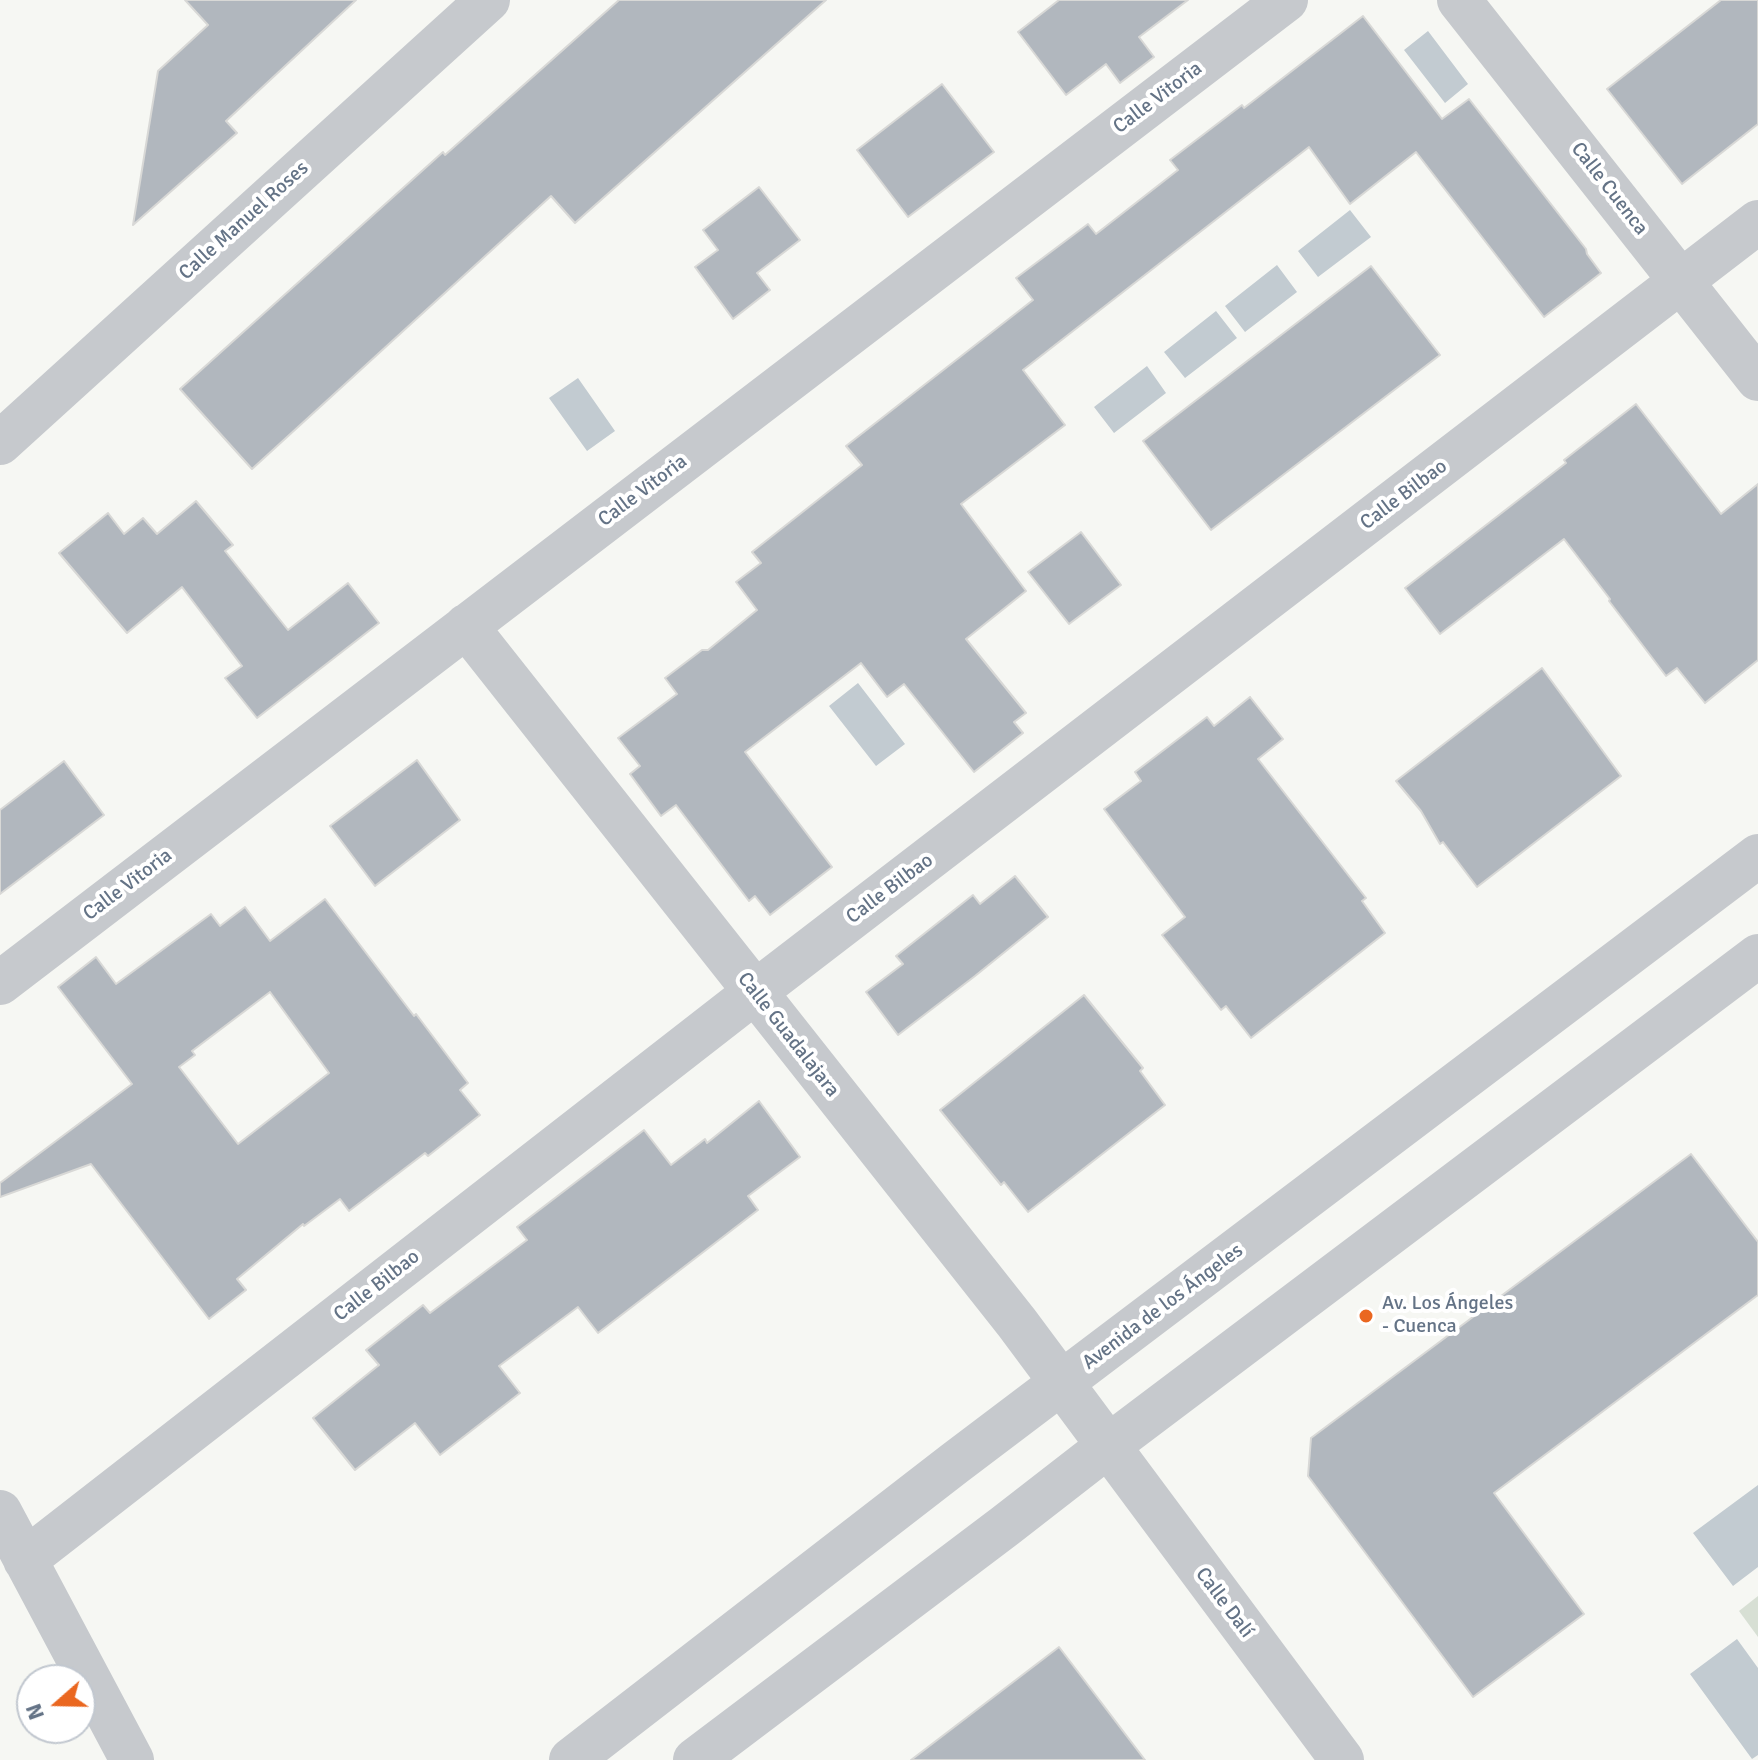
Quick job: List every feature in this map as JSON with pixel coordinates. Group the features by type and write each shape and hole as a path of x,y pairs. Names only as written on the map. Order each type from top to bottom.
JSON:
{"street":[{"name":"Calle Manuel Roses","path":"0,443 488,0"},
{"name":"Calle Vitoria","path":"0,983 1286,0"},
{"name":"Calle Cuenca","path":"1459,0 1758,379"},
{"name":"Calle Bilbao","path":"25,1560 755,992 1758,222"},
{"name":"Calle Guadalajara","path":"466,626 1017,1323 1108,1446"},
{"name":"Avenida de los Ángeles","path":"571,1760 955,1463 1758,856"},
{"path":"695,1760 1758,956"},
{"name":"Calle Dalí","path":"1108,1446 1342,1760"},
{"path":"0,1512 132,1760"}],"shaded area":[{"path":"1428,31 1468,84 1445,103 1404,50"},
{"path":"1350,210 1371,237 1318,277 1298,251"},
{"path":"1277,265 1297,292 1245,332 1225,306"},
{"path":"1216,311 1237,338 1185,378 1164,352"},
{"path":"1147,366 1166,393 1114,433 1094,407"},
{"path":"578,378 615,431 587,451 549,398"},
{"path":"858,683 905,744 876,766 829,706"},
{"path":"1758,1485 1758,1567 1733,1586 1693,1533"},
{"path":"1758,1596 1758,1637 1739,1611"},
{"path":"1737,1639 1758,1668 1758,1755 1752,1759 1690,1674"}],"building":[{"path":"185,0 356,0 226,121 237,133 133,225 158,71 208,25"},
{"path":"619,0 826,0 575,223 551,196 252,469 180,389 443,152 445,155"},
{"path":"1059,0 1188,0 1139,37 1154,57 1120,83 1106,64 1066,95 1018,32"},
{"path":"1721,0 1758,0 1758,124 1682,184 1607,89"},
{"path":"1363,16 1442,119 1469,99 1586,249 1601,273 1544,317 1416,152 1350,204 1309,147 1023,370 1065,425 961,504 1026,591 966,639 1026,713 1014,722 1023,733 974,772 904,684 887,697 861,663 745,752 832,867 770,915 755,896 749,901 676,805 661,816 630,774 640,766 618,738 677,694 665,678 702,650 708,650 757,610 736,582 761,563 752,552 862,465 846,446 1033,300 1016,278 1088,224 1096,234 1178,170 1170,160 1242,105 1244,108"},
{"path":"942,84 994,152 908,217 857,150"},
{"path":"759,187 800,240 757,273 770,290 733,319 695,267 718,250 703,230"},
{"path":"1371,266 1440,355 1211,530 1143,441"},
{"path":"1636,404 1721,514 1758,484 1758,660 1705,703 1677,668 1666,676 1564,539 1440,634 1405,588 1566,463 1564,460"},
{"path":"196,501 233,545 225,551 288,630 348,583 379,623 257,718 225,678 242,666 182,587 127,633 59,553 108,513 124,534 143,518 157,534"},
{"path":"1081,532 1121,585 1069,624 1028,572"},
{"path":"1542,668 1621,776 1477,887 1443,842 1440,844 1421,811 1396,781"},
{"path":"1250,697 1283,739 1258,759 1366,898 1362,901 1385,933 1251,1038 1226,1006 1221,1010 1162,935 1185,917 1104,809 1141,781 1135,772 1207,717 1214,726"},
{"path":"417,760 460,820 375,886 330,826"},
{"path":"64,761 104,815 0,894 0,810"},
{"path":"1015,876 1048,917 898,1035 866,992 903,964 896,956 973,895 980,904"},
{"path":"325,899 468,1083 460,1090 480,1115 349,1211 340,1199 303,1224 237,1279 246,1290 209,1319 91,1164 0,1197 0,1183 132,1084 58,987 96,957 116,984 211,914 220,926 245,907 270,941","holes":["270,992 329,1073 238,1144 179,1067 195,1055 192,1051"]},
{"path":"1084,995 1143,1068 1140,1071 1165,1105 1028,1212 1004,1182 1001,1185 940,1110"},
{"path":"759,1101 800,1157 748,1196 758,1210 598,1333 578,1307 499,1366 520,1393 440,1455 415,1423 355,1470 313,1418 379,1365 366,1350 423,1305 430,1313 527,1240 517,1227 644,1130 671,1165 705,1139 707,1143"},
{"path":"1691,1154 1758,1242 1758,1295 1494,1493 1584,1614 1473,1697 1308,1476 1311,1438"},
{"path":"1059,1647 1145,1760 911,1760"}],"place":[{"name":"Av. Los Ángeles - Cuenca","path":"1366,1316"}]}
